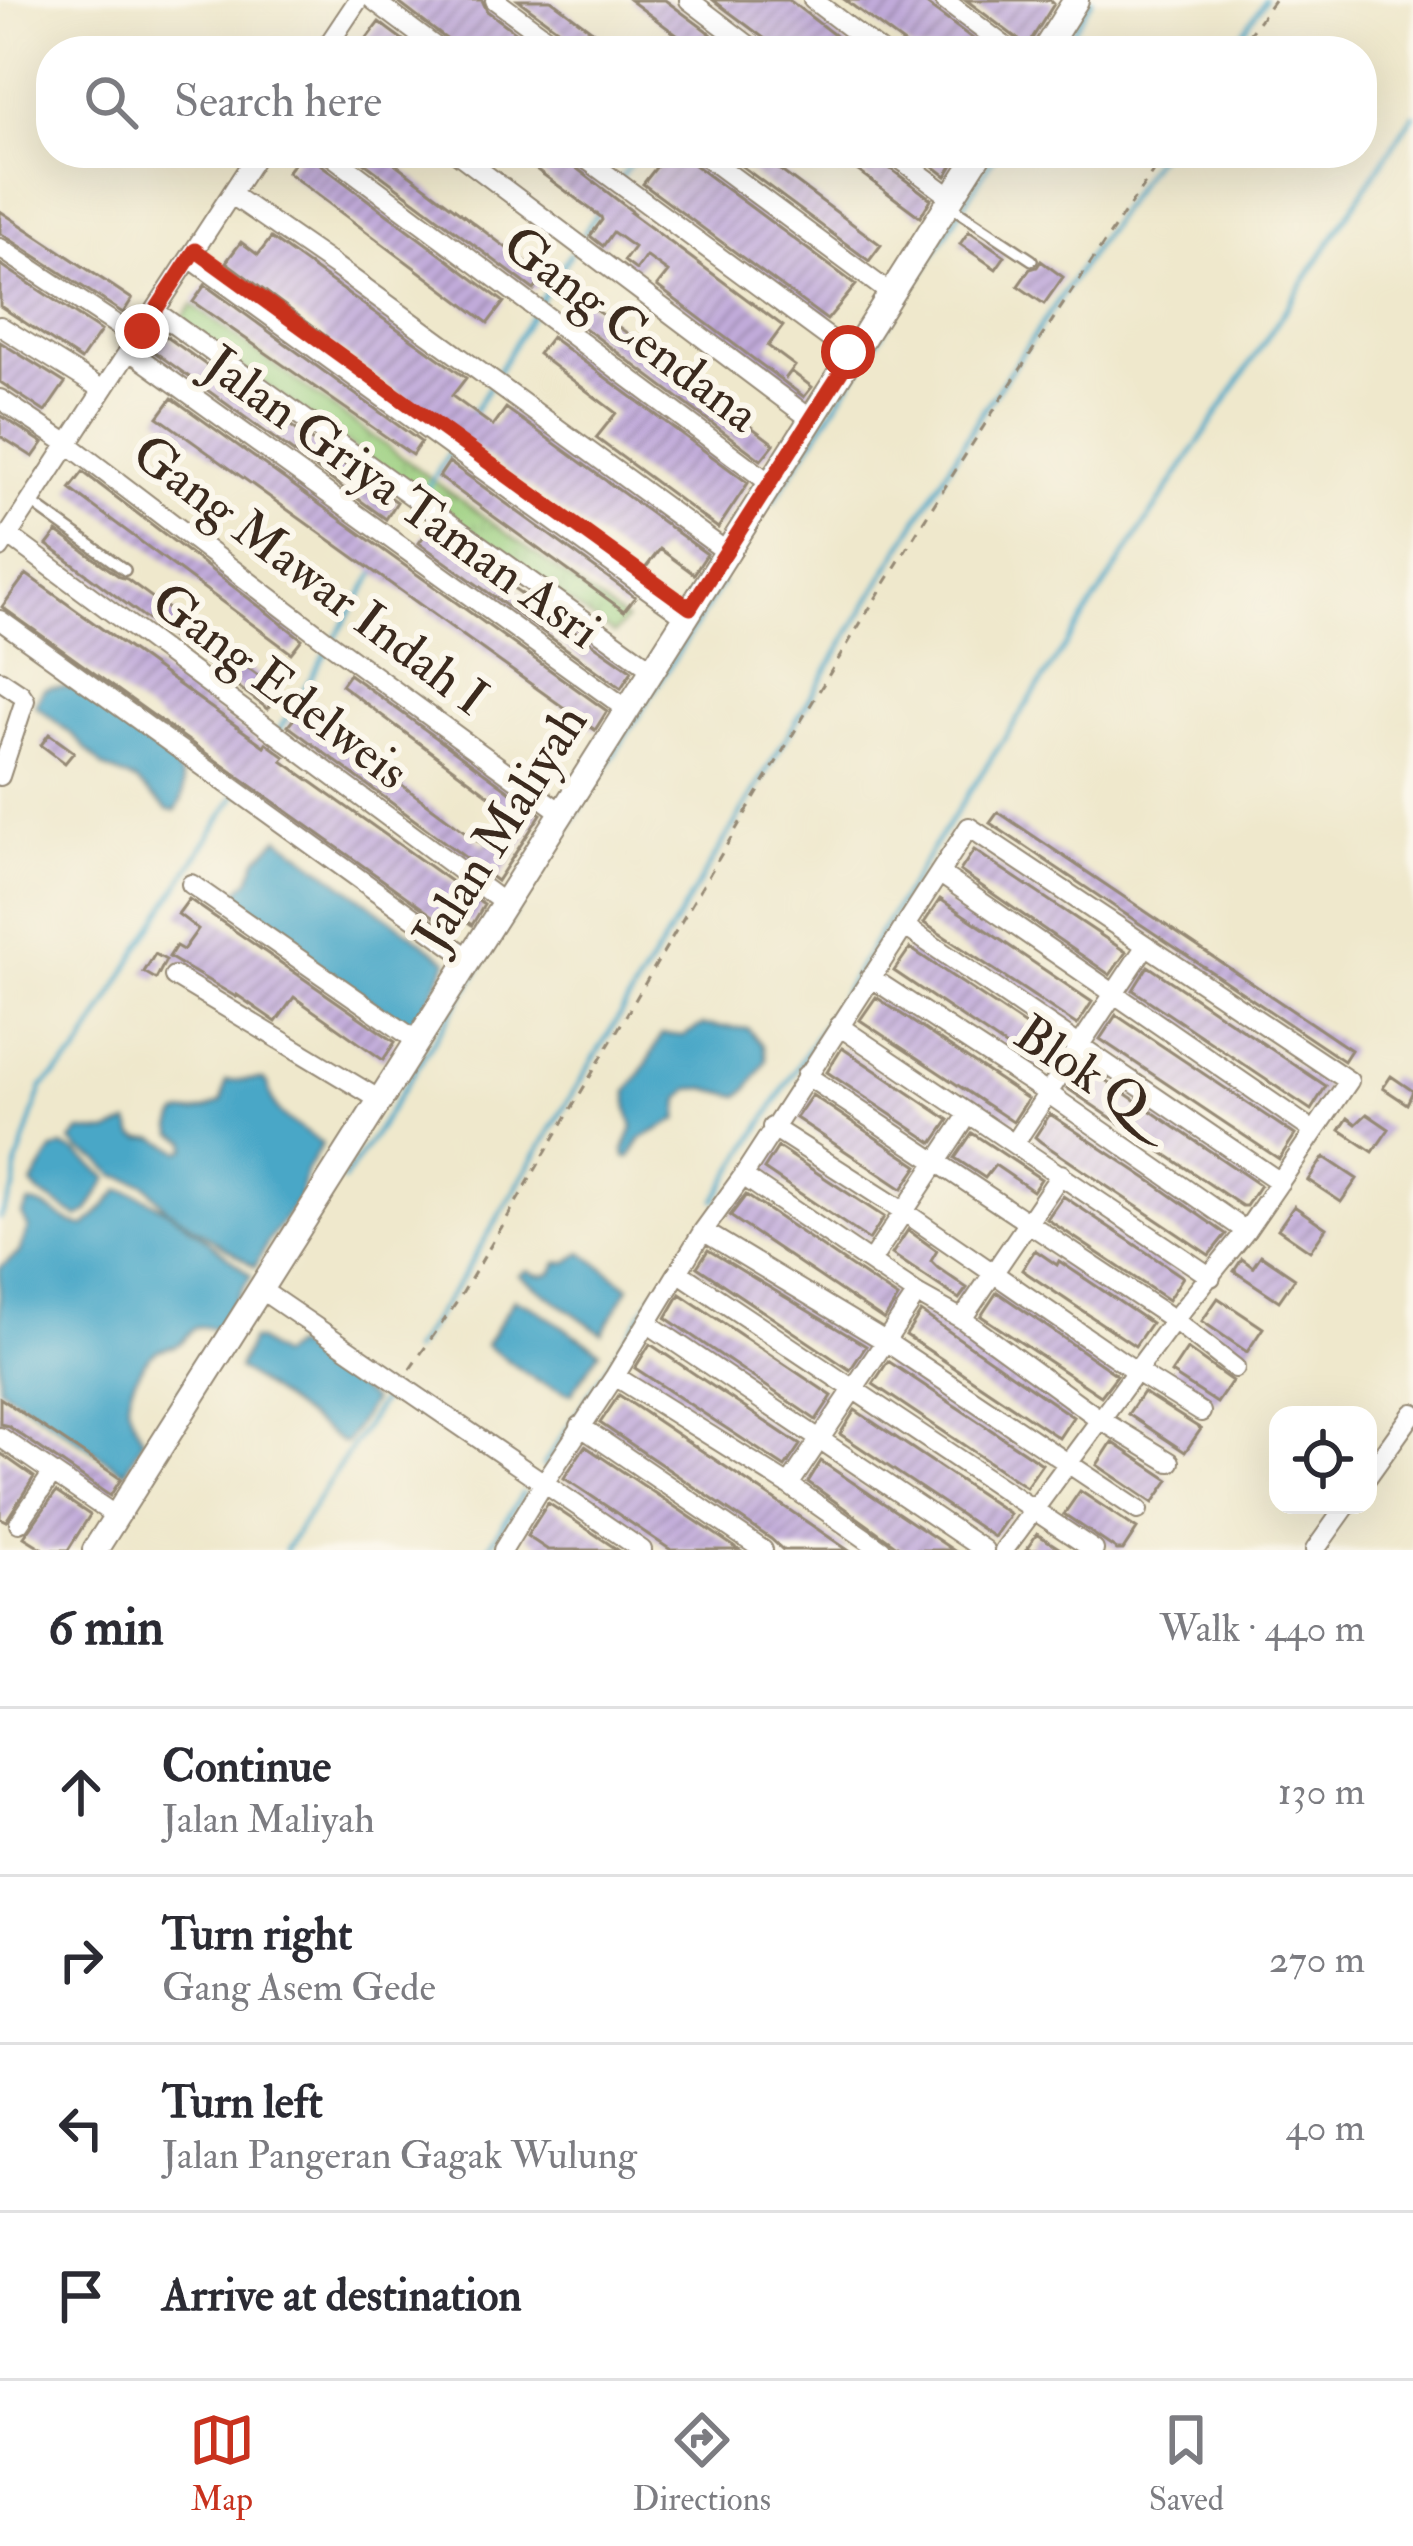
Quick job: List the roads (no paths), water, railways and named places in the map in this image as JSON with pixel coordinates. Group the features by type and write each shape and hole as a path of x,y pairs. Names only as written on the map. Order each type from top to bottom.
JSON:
{"street":[{"path":"334,36 358,0"},
{"path":"373,0 421,36"},
{"path":"495,0 544,36"},
{"path":"688,0 736,36"},
{"path":"813,0 860,36"},
{"path":"827,0 874,36"},
{"path":"944,0 991,36"},
{"path":"1052,36 1070,2"},
{"path":"4,541 249,168"},
{"name":"Gang Cendana","path":"348,168 767,481"},
{"path":"477,168 812,420"},
{"path":"598,168 847,352"},
{"path":"721,168 886,290"},
{"path":"910,168 951,202"},
{"name":"Jalan Maliyah","path":"95,1550 110,1512 380,1100 462,954 722,548 812,420 886,290 971,168"},
{"path":"232,195 722,548"},
{"path":"0,248 120,327 142,331"},
{"path":"193,254 683,609"},
{"path":"155,311 647,665"},
{"path":"0,326 103,390"},
{"name":"Jalan Griya Taman Asri","path":"130,351 622,706"},
{"name":"Gang Mawar Indah I","path":"0,399 68,444 557,810"},
{"name":"Gang Edelweis","path":"4,541 499,899"},
{"path":"0,620 462,954"},
{"path":"0,680 25,700 0,776"},
{"path":"511,1547 540,1481 615,1376 703,1231 969,827 1349,1081 1246,1232 1174,1320 1004,1550"},
{"path":"939,873 1312,1130"},
{"path":"191,884 412,1037"},
{"path":"904,926 1280,1182"},
{"path":"1014,1144 1145,947"},
{"path":"174,976 380,1100"},
{"name":"Blok Q","path":"870,977 1049,1094 1246,1232"},
{"path":"839,1026 1211,1277"},
{"path":"806,1076 1174,1320 1235,1368"},
{"path":"871,1261 968,1114"},
{"path":"772,1127 1201,1412"},
{"path":"962,1319 1061,1174"},
{"path":"743,1176 917,1294 962,1319 1101,1420 1171,1462"},
{"path":"703,1231 884,1341 1138,1510"},
{"path":"678,1272 1094,1550"},
{"path":"260,1289 642,1550"},
{"path":"789,1485 917,1294"},
{"path":"646,1323 985,1550"},
{"path":"615,1376 789,1485 882,1550"},
{"path":"1377,1463 1413,1413"},
{"path":"580,1426 758,1549"},
{"path":"0,1437 110,1512"},
{"path":"19,1523 52,1474"},
{"path":"1315,1550 1341,1514"}],"lane":[{"path":"951,202 1031,260"},
{"path":"29,501 125,570"}],"water":[{"path":"44,689 83,691 167,759 183,783 175,811 136,781 103,767 35,705"},
{"path":"279,838 448,961 408,1027 234,902 233,895 249,880 257,859"},
{"path":"702,1025 748,1029 763,1046 766,1060 739,1096 690,1089 680,1099 678,1119 642,1138 630,1157 625,1157 633,1128 628,1091 662,1034 683,1036"},
{"path":"262,1079 281,1114 322,1144 306,1171 299,1198 255,1267 167,1209 145,1184 115,1175 71,1141 80,1131 109,1132 129,1123 134,1136 155,1138 181,1151 187,1148 187,1141 172,1128 178,1115 222,1101 226,1081"},
{"path":"62,1146 108,1178 87,1212 78,1217 32,1184 52,1151"},
{"path":"120,1190 170,1213 251,1276 216,1330 195,1328 142,1366 128,1402 143,1439 125,1472 0,1388 0,1268 19,1253 28,1228 22,1215 29,1203 86,1226"},
{"path":"582,1252 629,1287 602,1333 519,1275 528,1270 550,1274 557,1263"},
{"path":"514,1299 600,1351 571,1394 537,1381 486,1345"},
{"path":"251,1340 279,1356 293,1346 373,1400 346,1443 238,1368"}],"waterway":[{"path":"1070,36 1092,0"},
{"path":"1240,36 1265,0"},
{"path":"717,36 721,30"},
{"path":"715,1200 936,843 1413,115"},
{"path":"621,178 628,168"},
{"path":"773,502 987,168"},
{"path":"412,1351 463,1276 982,412 1149,168"},
{"path":"584,233 598,212"},
{"path":"538,305 570,254"},
{"path":"495,377 532,314"},
{"path":"473,413 489,387"},
{"path":"423,495 449,453"},
{"path":"335,638 376,571"},
{"path":"343,1181 722,583"},
{"path":"279,730 329,648"},
{"path":"0,1218 15,1188 16,1167 42,1087 78,1054 236,794"},
{"path":"543,1466 657,1290"},
{"path":"164,1419 228,1318"},
{"path":"285,1550 388,1391"},
{"path":"487,1550 523,1493"}]}
